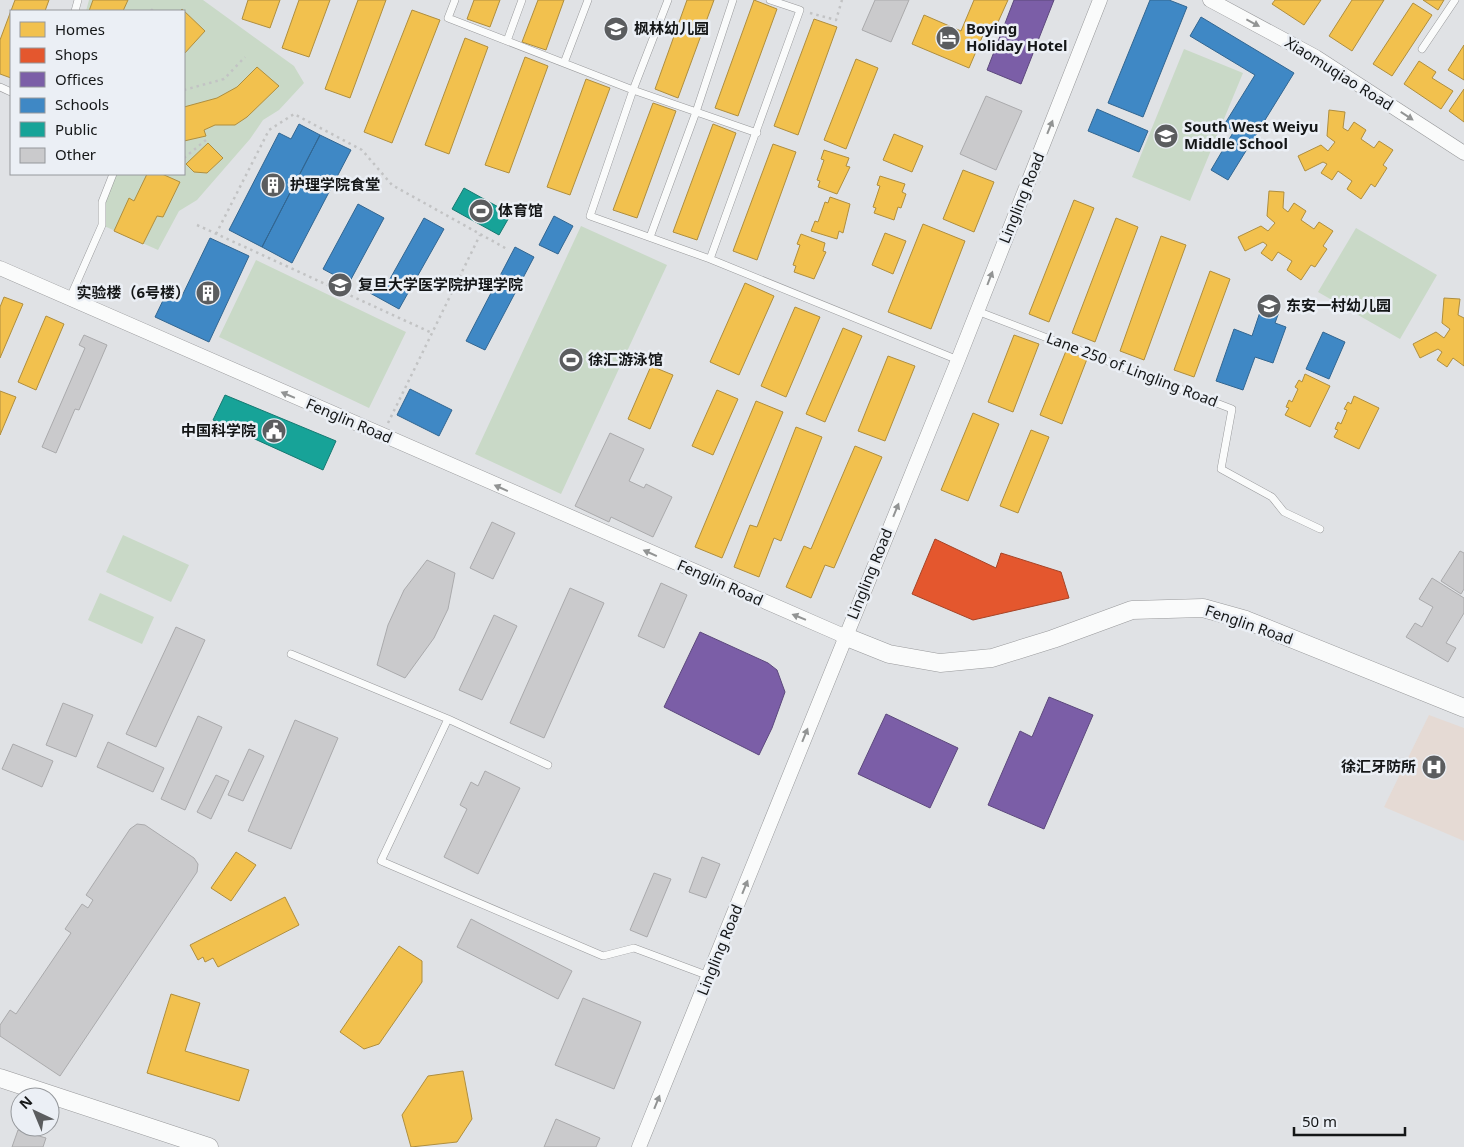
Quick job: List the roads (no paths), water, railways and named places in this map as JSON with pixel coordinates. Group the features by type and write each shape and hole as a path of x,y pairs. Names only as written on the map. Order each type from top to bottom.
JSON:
{"street":[{"name":"Lingling Road","path":"639,1147 844,636 958,360 1100,0"},
{"name":"Xiaomuqiao Road","path":"1210,0 1316,57 1464,153"},
{"name":"Fenglin Road","path":"0,268 69,300 382,436 889,654 940,663 992,658 1053,639 1132,610 1203,608 1246,620 1464,708"},
{"path":"0,1078 209,1147"}],"lane":[{"path":"455,0 448,18 633,90 757,134"},
{"path":"507,41 522,0"},
{"path":"564,63 588,0"},
{"path":"668,0 633,90 590,216 710,259 958,360"},
{"path":"650,237 696,112 733,0"},
{"path":"710,259 757,134 800,10 770,0"},
{"path":"1422,49 1455,0"},
{"path":"69,300 102,225 102,202 113,175"},
{"name":"Lane 250 of Lingling Road","path":"977,311 1232,409 1221,469 1272,497 1284,512 1320,529"},
{"path":"291,654 448,719 548,765"},
{"path":"448,719 381,861 603,956 634,948 709,976"}],"place":[{"name":"枫林幼儿园","path":"616,29"},
{"name":"Boying Holiday Hotel","path":"948,38"},
{"name":"South West Weiyu Middle School","path":"1166,136"},
{"name":"护理学院食堂","path":"273,185"},
{"name":"体育馆","path":"481,211"},
{"name":"复旦大学医学院护理学院","path":"340,285"},
{"name":"实验楼（6号楼）","path":"208,293"},
{"name":"东安一村幼儿园","path":"1269,306"},
{"name":"徐汇游泳馆","path":"571,360"},
{"name":"中国科学院","path":"274,431"},
{"name":"徐汇牙防所","path":"1434,767"}]}
